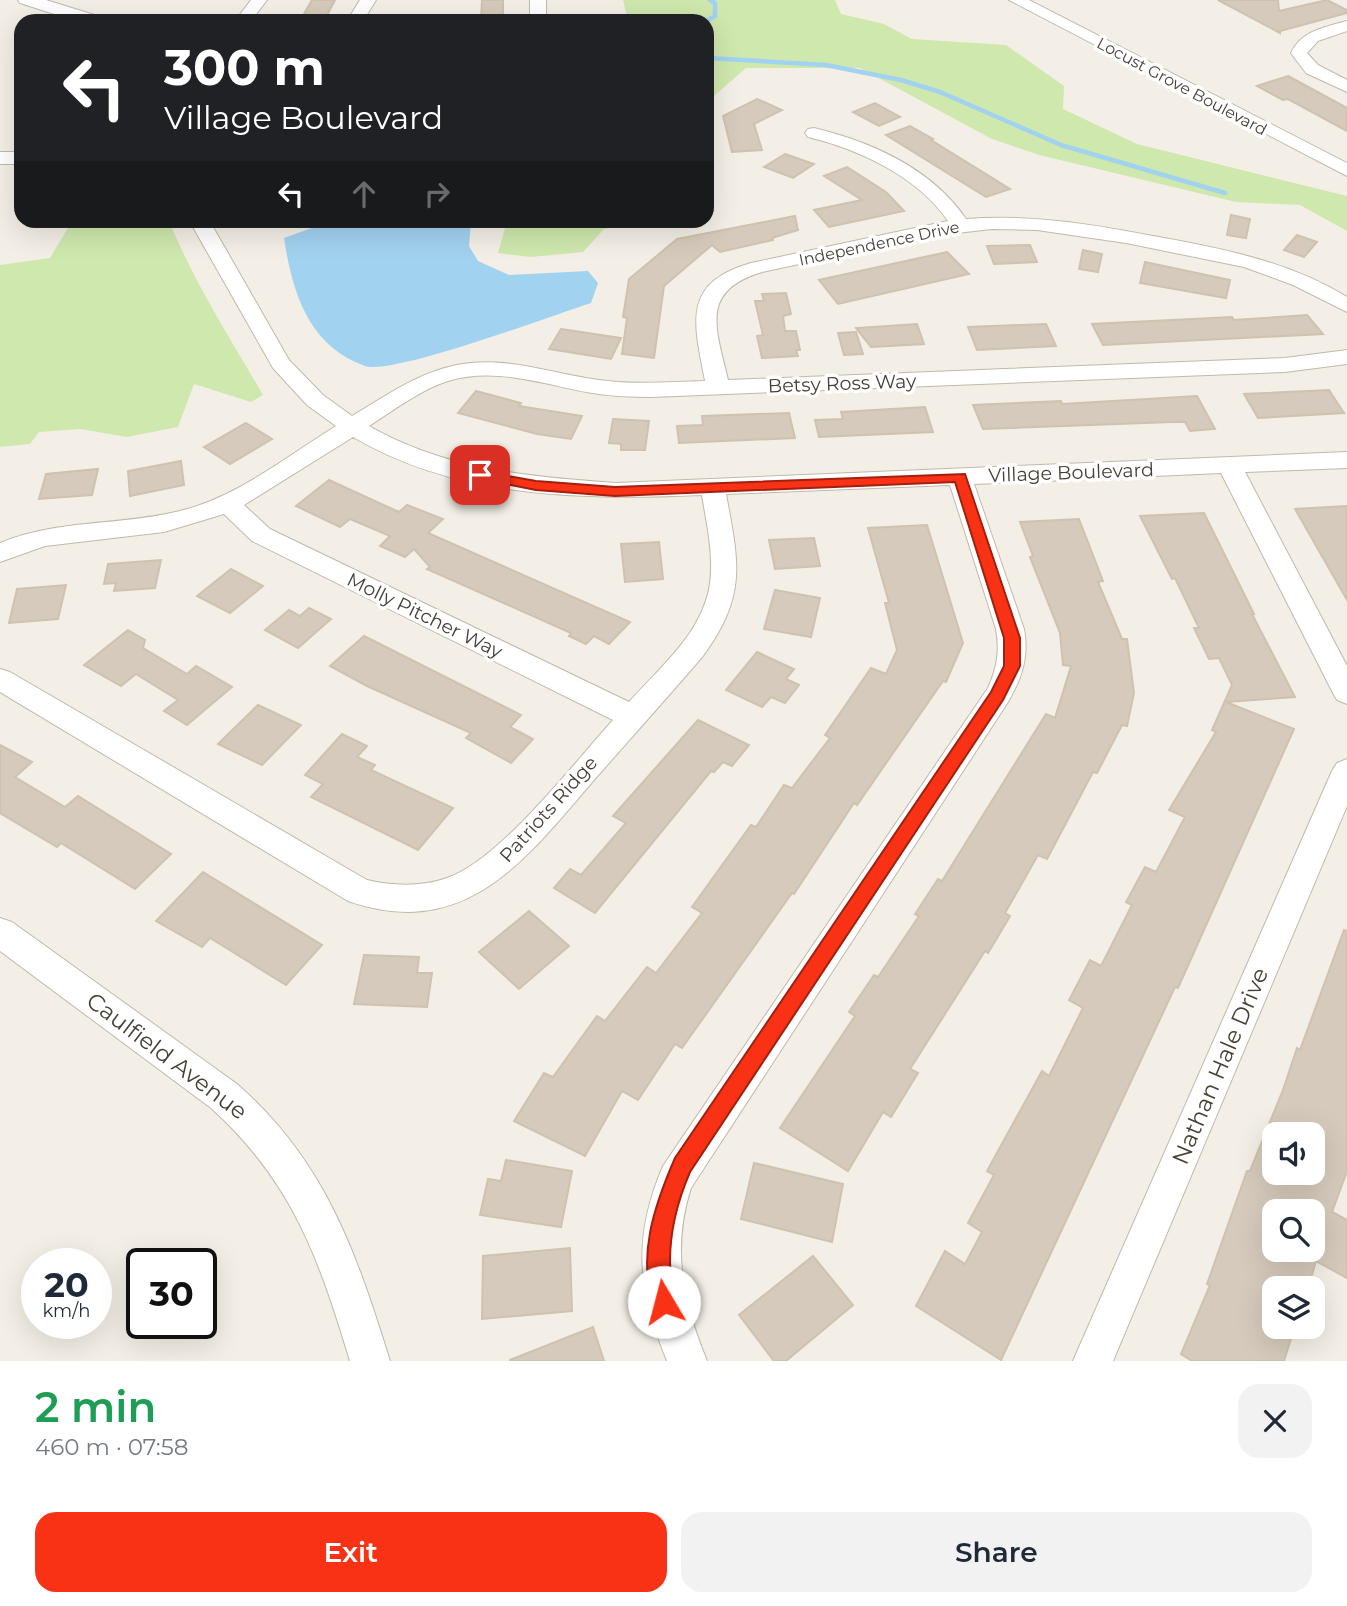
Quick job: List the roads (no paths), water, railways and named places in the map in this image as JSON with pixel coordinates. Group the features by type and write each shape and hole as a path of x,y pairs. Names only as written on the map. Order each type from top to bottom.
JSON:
{"street":[{"path":"26,0 71,14"},
{"path":"248,14 259,0"},
{"name":"Locust Grove Boulevard","path":"1017,0 1345,168"},
{"path":"1347,26 1311,38 1303,44 1299,53 1312,69 1347,87"},
{"path":"814,133 851,143 928,188 941,198 960,225"},
{"name":"Independence Drive","path":"718,387 706,305 712,292 722,284 755,270 960,225 1017,223 1060,226 1228,256 1285,274 1347,306"},
{"name":"Village Boulevard","path":"204,228 286,371 304,391 352,426 427,459 480,475 536,486 615,491 1347,460"},
{"name":"Betsy Ross Way","path":"352,426 434,378 484,368 515,369 583,384 652,390 1285,365 1347,357"},
{"path":"0,553 23,542 49,535 155,526 188,518 228,503 352,426"},
{"path":"1229,466 1347,694"},
{"path":"687,1361 668,1318 659,1265 660,1229 676,1179 998,695 1012,666 1014,646 1010,629 960,477"},
{"name":"Patriots Ridge","path":"0,679 349,886 370,895 391,898 416,898 452,891 495,867 522,842 699,642 721,607 725,572 713,488"},
{"name":"Molly Pitcher Way","path":"228,503 247,525 261,535 631,716"},
{"name":"Nathan Hale Drive","path":"1093,1361 1347,771"},
{"name":"Caulfield Avenue","path":"0,932 224,1096 256,1125 302,1185 324,1229 350,1296 370,1361"}],"water":[{"path":"312,228 470,228 469,246 478,261 509,275 588,271 598,283 591,303 438,354 381,367 365,366 345,357 316,331 298,297 284,238"}],"waterway":[{"path":"710,0 715,3 714,17"},
{"path":"714,58 826,65 901,80 940,92 1061,145 1225,193"}]}
